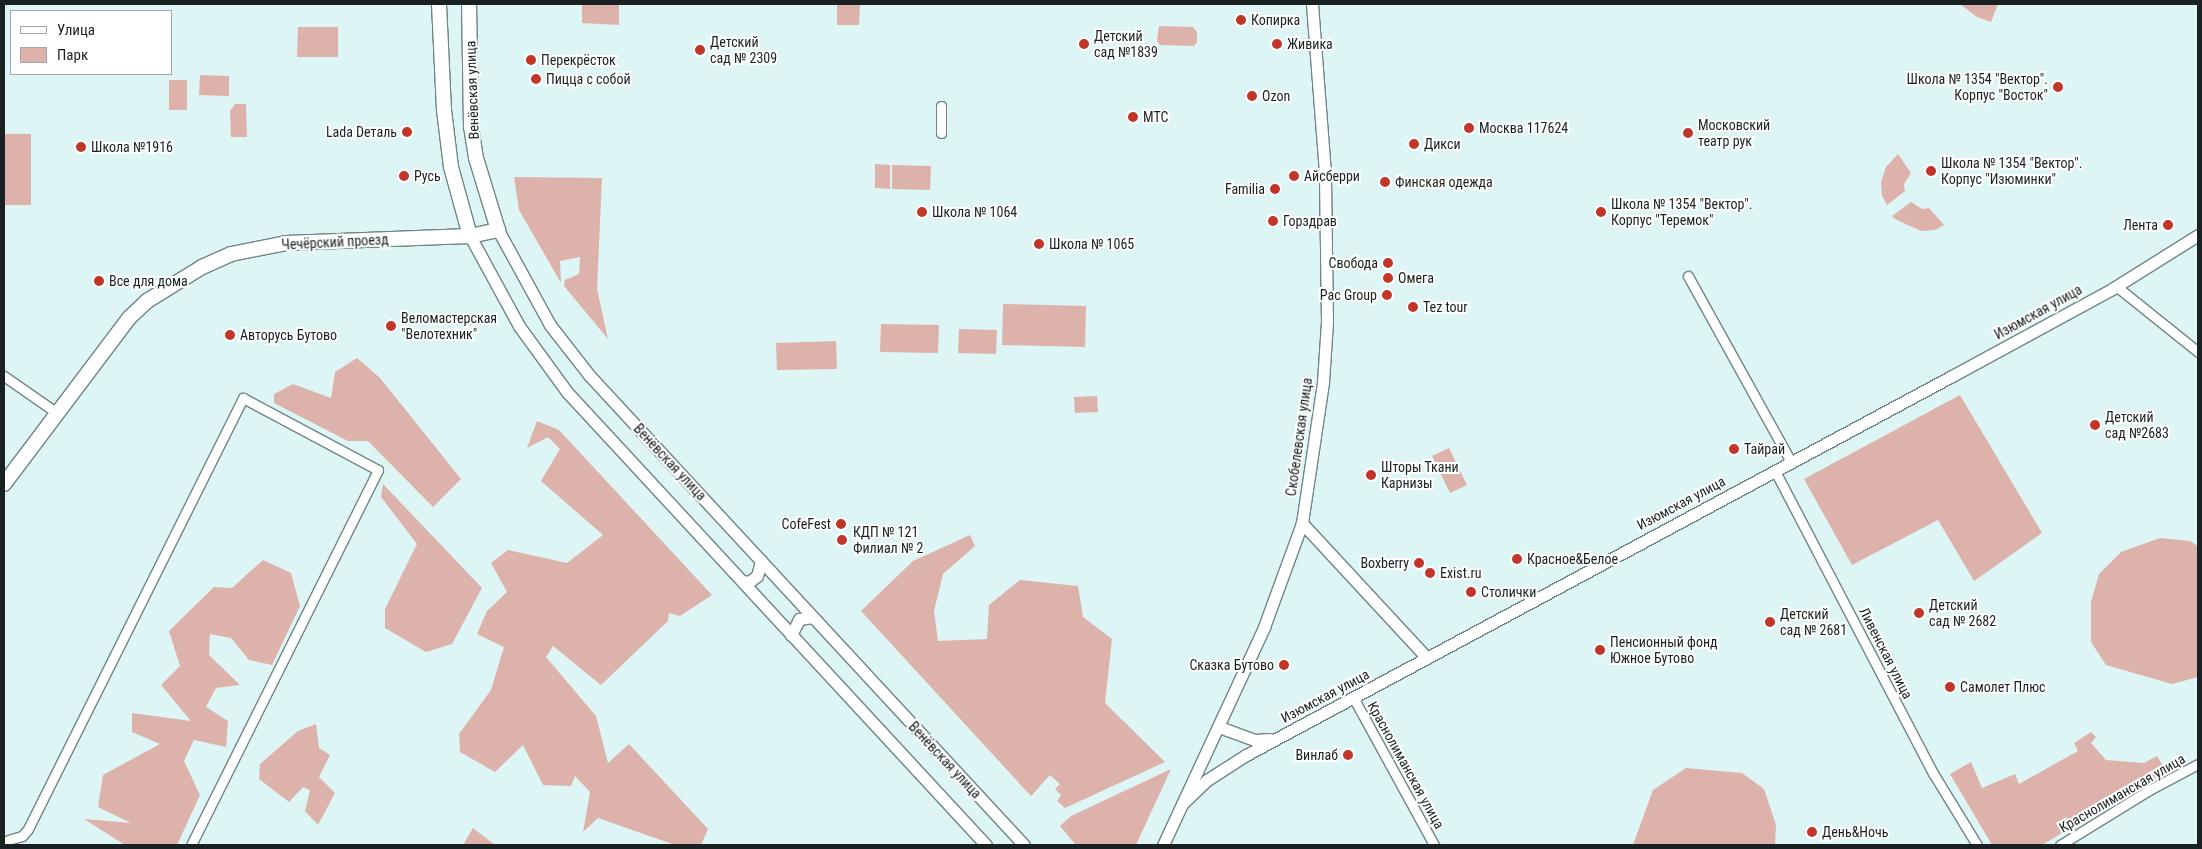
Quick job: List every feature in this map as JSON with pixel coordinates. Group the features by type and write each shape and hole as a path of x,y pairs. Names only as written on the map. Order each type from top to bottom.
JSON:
{"main road":[{"name":"Венёвская улица","path":"439,4 444,110 451,168 470,236"},
{"name":"Венёвская улица","path":"469,4 471,127 476,158 498,230"},
{"name":"Чечёрский проезд","path":"4,484 117,333 147,300 172,283 231,254 307,241 470,236 498,230"}],"street":[{"name":"Скобелевская улица","path":"1163,845 1264,627 1302,523 1323,382 1327,321 1324,173 1312,4"},
{"path":"941,106 941,133"},
{"name":"Венёвская улица","path":"498,230 550,325 589,375 1024,845"},
{"name":"Изюмская улица","path":"1182,804 1207,780 1275,739 2116,286 2198,235"},
{"name":"Венёвская улица","path":"470,236 542,361 567,392 986,845"},
{"path":"1688,276 1791,462"},
{"path":"2116,286 2198,352"},
{"path":"4,376 57,413"},
{"path":"9,840 22,836 28,829 243,398 378,470 191,845"},
{"name":"Ливенская улица","path":"1775,471 1933,773 1977,845"},
{"path":"1302,523 1427,658"},
{"path":"742,581 749,582 758,576 761,561"},
{"path":"791,635 799,619 813,617"},
{"name":"Краснолиманская улица","path":"1353,697 1434,845"},
{"path":"1219,727 1255,740 1275,739"},
{"name":"Краснолиманская улица","path":"2060,845 2149,790 2198,764"}],"green space":[{"path":"582,4 619,4 619,25 582,23"},
{"path":"837,4 860,4 859,25 837,25"},
{"path":"1960,4 1998,4 1991,22 1977,17"},
{"path":"1159,26 1193,27 1197,32 1197,42 1194,46 1160,45 1157,41"},
{"path":"298,27 338,27 338,57 297,57"},
{"path":"200,75 229,76 229,96 199,95"},
{"path":"169,80 187,80 187,110 169,110"},
{"path":"235,104 246,104 247,137 231,137 230,111"},
{"path":"4,134 31,134 31,205 4,205"},
{"path":"1898,154 1911,173 1904,184 1905,191 1887,205 1882,196 1881,182 1886,167"},
{"path":"875,164 890,165 890,189 875,188"},
{"path":"892,165 931,166 930,190 892,189"},
{"path":"514,177 602,178 597,289 608,339 564,286 565,280 579,274 580,257 560,261 561,283 519,210"},
{"path":"1911,202 1922,209 1929,208 1944,225 1935,230 1921,231 1892,216"},
{"path":"1003,304 1086,306 1085,347 1002,345"},
{"path":"881,324 939,325 938,353 880,352"},
{"path":"959,329 997,330 996,354 958,353"},
{"path":"836,341 837,369 777,370 776,343"},
{"path":"357,358 380,378 461,479 433,507 368,441 348,441 274,403 274,394 293,384 331,398 335,372"},
{"path":"1960,395 2042,533 1974,581 1938,520 1852,565 1804,479"},
{"path":"1097,396 1098,412 1075,413 1074,397"},
{"path":"537,421 559,430 712,595 680,616 669,613 668,621 601,685 553,646 546,657 596,716 608,763 629,744 708,829 701,845 675,845 598,818 583,832 590,792 575,776 571,786 543,785 523,745 495,772 460,752 459,734 491,690 504,647 477,634 487,611 507,592 491,563 508,550 567,563 603,535 541,481 560,449 548,437 527,448"},
{"path":"1449,448 1467,485 1450,493 1432,456"},
{"path":"383,484 482,588 452,644 426,652 385,628 385,609 417,544 381,497"},
{"path":"970,535 975,546 943,574 934,611 938,641 987,639 989,605 1020,580 1078,586 1083,617 1112,639 1105,703 1165,762 1065,808 1057,801 1061,795 1055,789 1060,784 1050,775 1031,796 861,611 913,561"},
{"path":"2160,538 2190,541 2198,546 2198,677 2172,684 2106,665 2091,642 2091,602 2099,574 2121,552"},
{"path":"263,560 291,573 300,606 272,665 249,660 231,638 210,634 209,655 240,685 216,688 206,707 228,721 226,747 194,740 184,761 200,795 177,845 125,845 84,819 131,823 98,807 103,775 160,744 132,732 132,713 191,721 161,685 180,666 169,631 214,587 232,588"},
{"path":"316,724 319,748 330,755 319,777 335,793 318,825 305,811 310,790 303,787 289,802 259,779 260,764 298,731"},
{"path":"2091,732 2096,737 2091,743 2106,760 2144,763 2157,756 2166,771 2042,845 1992,845 1950,774 1971,762 1982,788 2015,774 2019,784 2078,751 2074,743"},
{"path":"1686,768 1742,773 1764,789 1776,825 1775,845 1633,845 1653,790"},
{"path":"1171,769 1136,845 1076,845 1060,826 1071,816"},
{"path":"473,828 495,845 463,845"}],"place":[{"name":"Копирка","path":"1241,20"},
{"name":"Детский сад №1839","path":"1084,44"},
{"name":"Живика","path":"1277,44"},
{"name":"Детский сад № 2309","path":"700,50"},
{"name":"Перекрёсток","path":"531,60"},
{"name":"Пицца с собой","path":"536,79"},
{"name":"Школа № 1354 \"Вектор\". Корпус \"Восток\"","path":"2058,87"},
{"name":"Ozon","path":"1252,96"},
{"name":"МТС","path":"1133,117"},
{"name":"Москва 117624","path":"1469,128"},
{"name":"Lada Dеталь","path":"407,132"},
{"name":"Московский театр рук","path":"1688,133"},
{"name":"Дикси","path":"1414,144"},
{"name":"Школа №1916","path":"81,147"},
{"name":"Школа № 1354 \"Вектор\". Корпус \"Изюминки\"","path":"1931,171"},
{"name":"Русь","path":"404,176"},
{"name":"Айсберри","path":"1294,176"},
{"name":"Финская одежда","path":"1385,182"},
{"name":"Familia","path":"1275,189"},
{"name":"Школа № 1064","path":"922,212"},
{"name":"Школа № 1354 \"Вектор\". Корпус \"Теремок\"","path":"1601,212"},
{"name":"Горздрав","path":"1273,221"},
{"name":"Лента","path":"2168,225"},
{"name":"Школа № 1065","path":"1039,244"},
{"name":"Свобода","path":"1388,263"},
{"name":"Омега","path":"1388,278"},
{"name":"Все для дома","path":"99,281"},
{"name":"Pac Group","path":"1387,295"},
{"name":"Tez tour","path":"1413,307"},
{"name":"Веломастерская \"Велотехник\"","path":"391,326"},
{"name":"Авторусь Бутово","path":"230,335"},
{"name":"Детский сад №2683","path":"2095,425"},
{"name":"Тайрай","path":"1734,449"},
{"name":"Шторы Ткани Карнизы","path":"1371,475"},
{"name":"CofeFest","path":"841,524"},
{"name":"КДП № 121 Филиал № 2","path":"842,540"},
{"name":"Красное&Белое","path":"1517,559"},
{"name":"Boxberry","path":"1419,563"},
{"name":"Exist.ru","path":"1430,573"},
{"name":"Столички","path":"1471,592"},
{"name":"Детский сад № 2682","path":"1919,613"},
{"name":"Детский сад № 2681","path":"1770,622"},
{"name":"Пенсионный фонд Южное Бутово","path":"1600,650"},
{"name":"Сказка Бутово","path":"1284,665"},
{"name":"Самолет Плюс","path":"1950,687"},
{"name":"Винлаб","path":"1348,755"},
{"name":"День&Ночь","path":"1812,832"}]}
